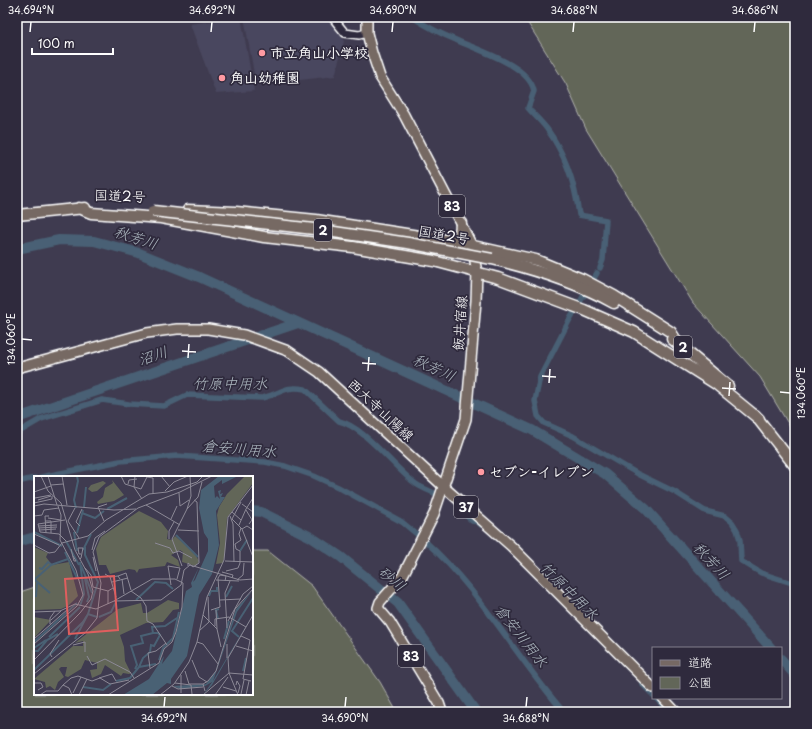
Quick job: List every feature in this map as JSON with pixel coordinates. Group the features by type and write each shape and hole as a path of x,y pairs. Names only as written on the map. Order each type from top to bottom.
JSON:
{"highway":[{"name":"国道2号","path":"17,215 79,208 147,212 314,228 408,243 492,259 580,282"},
{"path":"147,212 168,209 236,212 316,220 451,241 541,262 580,282"},
{"path":"147,212 313,243 353,247 399,255 477,272 571,305 634,332 716,384 759,419"},
{"path":"451,241 460,236 461,223"},
{"name":"2","path":"580,282 677,342 718,377 759,419 795,466"}],"main road":[{"name":"飯井宿線","path":"367,17 367,33 380,77 404,115 461,223 472,246 477,272 468,407 463,431 434,514 399,580 380,602 378,608 390,622 439,703 442,712"},
{"name":"西大寺山陽線","path":"17,368 147,333 177,329 208,329 244,335 288,351 319,372 444,487 511,546 652,687"},
{"path":"664,699 676,712"}],"street":[{"path":"332,17 345,34 359,35 367,33"}],"shaded area":[{"path":"241,17 254,91 216,94 190,24"},
{"path":"244,17 328,17 344,41 335,76 256,85"}],"green space":[{"path":"524,17 795,17 795,435 760,377 693,303 586,129 566,84"},
{"path":"253,551 268,551 312,586 380,682 397,712 17,712 17,593 34,587 34,695 253,695"}],"waterway":[{"path":"412,17 428,27 513,66 523,73 530,82 534,91 528,108 547,129 564,159 569,170 575,192 579,215 606,220 603,260 600,268"},
{"name":"秋芳川","path":"17,249 59,240 94,241 139,253 199,277 532,430 605,474 646,509 770,647"},
{"path":"597,273 570,319 540,377 535,401 538,416 544,423 573,436 638,474 675,492 705,511 725,516 732,522 737,530 740,540 741,561 761,573 795,584"},
{"name":"沼川","path":"17,418 298,323"},
{"name":"竹原中用水","path":"17,433 41,419 102,400 129,404 164,406 187,395 262,398 287,389 305,389 339,421 359,431 416,484 436,494"},
{"name":"倉安川用水","path":"46,476 120,461 177,456 265,462 285,466 314,476 338,487 402,522 419,536"},
{"name":"倉安川用水","path":"17,482 34,478"},
{"name":"砂川","path":"253,511 261,512 311,537 341,557 398,603 476,712"},
{"name":"竹原中用水","path":"462,512 472,521 478,522 481,525"},
{"name":"砂川","path":"17,542 34,537"},
{"name":"倉安川用水","path":"425,541 445,560 463,581 564,712"},
{"name":"秋芳川","path":"782,660 795,675"},
{"name":"竹原中用水","path":"642,684 652,694"},
{"name":"竹原中用水","path":"657,699 670,712"}],"place":[{"name":"市立角山小学校","path":"262,53"},
{"name":"角山幼稚園","path":"222,78"},
{"name":"セブン-イレブン","path":"481,472"}]}
